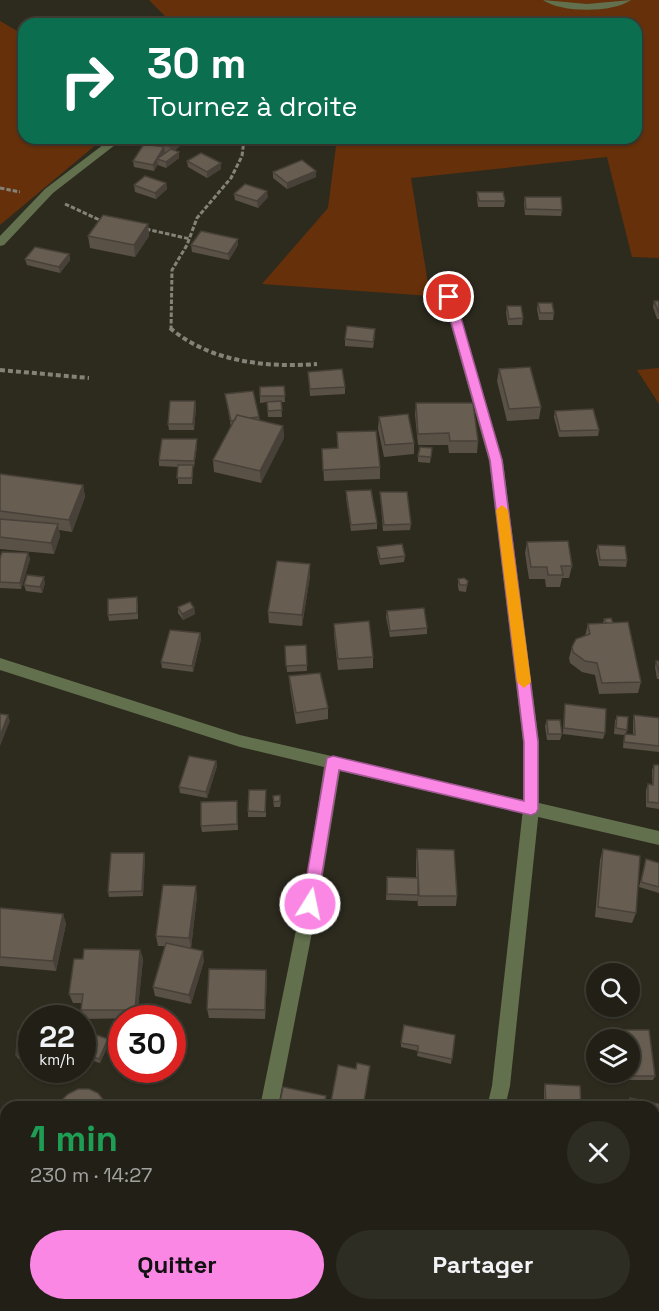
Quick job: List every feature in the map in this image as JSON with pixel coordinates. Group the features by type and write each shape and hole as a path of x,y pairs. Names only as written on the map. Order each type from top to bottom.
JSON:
{"street":[{"path":"548,0 576,8 605,6 626,0"},
{"path":"0,243 44,197 82,164 110,144"},
{"path":"449,297 496,460 531,742 531,809 501,1086 497,1101"},
{"path":"0,664 240,741 659,838"},
{"path":"270,1101 314,881 333,762"}],"path":[{"path":"244,144 242,156 231,178 197,218 190,239 172,270 170,329 184,340 249,363 278,367 317,364"},
{"path":"0,188 44,197 77,208 99,221 107,222"},
{"path":"145,229 190,239"},
{"path":"0,369 89,378"}],"shaded area":[{"path":"149,0 659,0 659,258 632,257 607,157 411,178 430,296 262,284 328,208 336,146 332,144 642,144 642,18 167,18"},
{"path":"0,21 18,32 18,144 97,144 0,225"},
{"path":"659,368 659,404 637,370"}],"building":[{"path":"144,144 164,147 153,165 133,161"},
{"path":"171,149 179,152 166,162 157,159"},
{"path":"201,153 221,163 207,172 187,161"},
{"path":"302,160 316,171 287,183 273,172"},
{"path":"145,176 166,183 155,193 134,185"},
{"path":"245,184 267,191 257,201 234,194"},
{"path":"477,192 503,192 505,201 479,201"},
{"path":"525,197 561,197 562,210 526,209"},
{"path":"103,215 148,224 134,245 88,236"},
{"path":"201,231 238,239 228,254 191,245"},
{"path":"35,247 69,254 59,267 25,259"},
{"path":"654,301 659,301 659,313"},
{"path":"538,303 552,303 554,313 540,313"},
{"path":"507,306 521,306 523,318 509,319"},
{"path":"347,326 375,329 373,342 345,339"},
{"path":"530,367 541,407 509,409 499,369"},
{"path":"342,369 345,387 310,389 308,372"},
{"path":"284,386 285,396 260,396 260,387"},
{"path":"253,391 259,417 249,418 237,415 235,420 231,421 225,394"},
{"path":"170,401 195,401 193,424 168,424"},
{"path":"281,401 282,410 268,411 267,402"},
{"path":"416,403 473,403 478,441 450,441 449,433 418,434"},
{"path":"593,409 599,430 560,431 555,411"},
{"path":"408,414 414,443 385,445 379,417"},
{"path":"237,415 283,426 260,471 213,460"},
{"path":"376,431 380,467 323,470 322,449 338,448 337,432"},
{"path":"162,439 197,439 194,461 159,460"},
{"path":"420,447 432,448 431,457 418,456"},
{"path":"178,465 193,465 192,478 177,478"},
{"path":"0,474 83,485 69,520 0,511"},
{"path":"371,490 377,523 351,525 346,491"},
{"path":"380,492 407,492 411,524 384,525"},
{"path":"0,519 58,524 51,543 0,537"},
{"path":"568,541 572,566 561,566 563,575 548,575 547,567 531,567 527,542"},
{"path":"402,544 405,556 380,559 377,547"},
{"path":"598,545 625,546 627,560 600,560"},
{"path":"2,552 28,553 20,583 0,582"},
{"path":"277,561 310,564 302,615 268,612"},
{"path":"27,575 44,577 40,587 24,585"},
{"path":"464,578 468,581 467,585 460,585 458,579"},
{"path":"137,597 137,613 108,615 108,599"},
{"path":"190,602 194,608 182,614 178,607"},
{"path":"424,608 427,628 390,631 387,611"},
{"path":"611,618 613,623 606,623 604,619"},
{"path":"369,621 373,657 338,659 334,624"},
{"path":"628,622 641,682 602,683 597,663 585,661 573,652 572,647 576,639 590,634 588,624"},
{"path":"170,630 200,633 192,666 161,662"},
{"path":"306,645 307,665 286,666 285,646"},
{"path":"320,673 328,708 296,713 289,676"},
{"path":"565,704 606,709 605,733 564,728"},
{"path":"0,714 8,715 0,736"},
{"path":"634,715 659,718 659,746 624,742 625,734 635,735"},
{"path":"617,716 628,717 627,730 616,728"},
{"path":"547,720 560,720 562,734 548,734"},
{"path":"189,756 216,761 206,792 179,787"},
{"path":"654,765 659,765 659,803 648,802 648,784 653,785"},
{"path":"249,790 266,790 265,812 248,811"},
{"path":"280,795 280,801 274,802 273,796"},
{"path":"237,801 237,824 201,826 201,802"},
{"path":"417,849 454,850 457,896 419,896"},
{"path":"603,849 640,856 636,913 598,907"},
{"path":"111,853 144,853 142,891 108,892"},
{"path":"646,859 659,863 659,887 641,882"},
{"path":"387,877 418,878 418,895 387,894"},
{"path":"163,885 196,886 189,938 156,936"},
{"path":"0,908 63,914 53,961 0,957"},
{"path":"166,943 203,951 189,995 153,987"},
{"path":"84,949 140,950 135,1005 108,1005 108,1010 96,1010 96,1005 82,1005 83,994 69,994 74,959 83,959"},
{"path":"209,969 266,970 265,1010 207,1009"},
{"path":"404,1025 455,1035 452,1059 418,1052 418,1046 401,1043"},
{"path":"640,1030 649,1030 655,1076 640,1076"},
{"path":"18,1031 18,1055 16,1055"},
{"path":"96,1035 108,1039 99,1059 96,1058"},
{"path":"357,1063 370,1066 364,1101 331,1101 338,1065 356,1069"},
{"path":"545,1084 580,1086 581,1101 546,1101"},
{"path":"283,1087 326,1096 325,1101 280,1101"},
{"path":"78,1089 89,1089 98,1093 104,1101 61,1101"}],"slow traffic":[{"path":"502,510 524,682"}],"route":[{"path":"310,904 333,762 531,809 531,742 496,460 449,297"}]}
